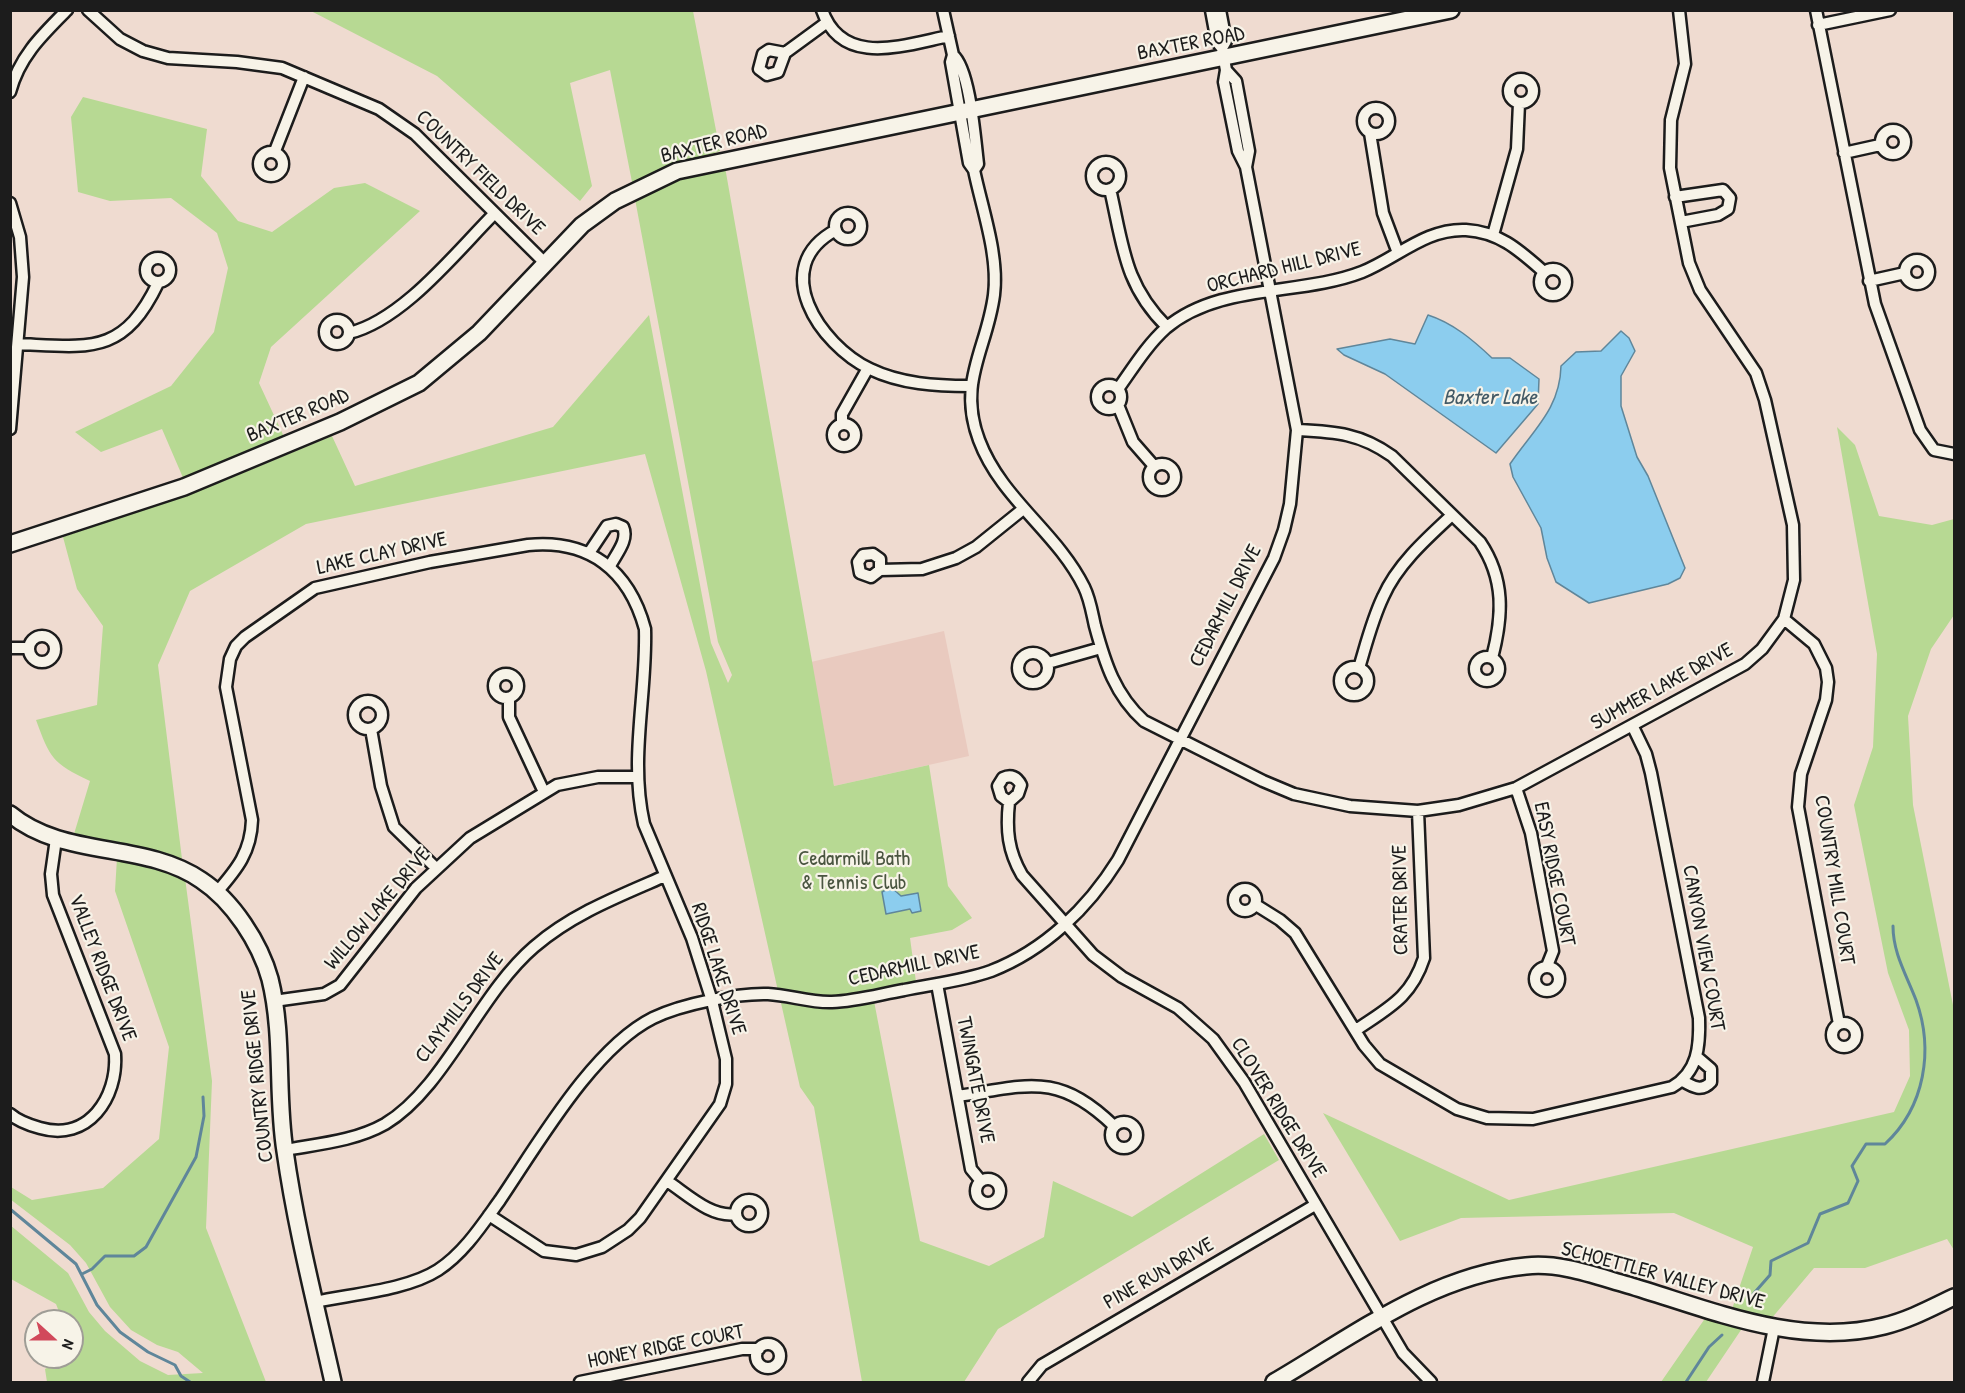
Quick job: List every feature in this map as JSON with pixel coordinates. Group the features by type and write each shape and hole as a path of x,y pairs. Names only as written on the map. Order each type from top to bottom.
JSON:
{"main road":[{"name":"BAXTER ROAD","path":"10,544 184,487 381,403 418,383 446,363 479,333 544,262 598,213 644,185 676,171 965,110 1224,59 1451,10"},
{"name":"COUNTRY RIDGE DRIVE","path":"10,814 56,839 166,862 202,880 217,892 248,932 270,979 274,1001 285,1150 333,1383"},
{"name":"SCHOETTLER VALLEY DRIVE","path":"1274,1383 1383,1319 1457,1280 1493,1270 1529,1265 1593,1275 1774,1328 1813,1333 1882,1327 1909,1319 1954,1297"}],"street":[{"path":"10,92 15,73 24,57 67,10"},
{"name":"COUNTRY FIELD DRIVE","path":"88,10 120,39 143,51 168,58 260,64 282,68 364,102 415,134 544,262"},
{"path":"822,10 826,23 843,40 869,49 883,50 948,36"},
{"name":"SUMMER LAKE DRIVE","path":"943,10 953,56 951,62 965,110 969,163 974,170 993,262 994,293 970,386 973,419 989,464 1022,510 1061,553 1079,577 1086,591 1101,648 1117,690 1129,708 1144,721 1263,781 1303,797 1350,806 1418,811 1459,805 1516,788 1633,727 1745,664 1762,649 1784,619 1794,580 1796,553 1793,525 1765,399 1751,362 1700,290 1689,263 1675,197 1670,168 1669,135 1684,64 1679,10"},
{"name":"CEDARMILL DRIVE","path":"1211,10 1216,42 1224,59"},
{"name":"CEDARMILL DRIVE","path":"315,1302 415,1281 438,1271 458,1254 489,1215 589,1073 611,1047 655,1017 712,1001 768,994 831,1002 937,984 990,971 1048,939 1099,890 1118,860 1274,558 1290,504 1297,430 1246,167 1238,151 1224,82 1226,41 1220,10"},
{"path":"1816,10 1869,281 1920,430 1934,450 1954,454"},
{"path":"1818,25 1890,10"},
{"path":"785,53 826,23"},
{"path":"275,151 304,78"},
{"path":"1492,235 1517,149 1519,103"},
{"path":"1370,133 1383,213 1398,253"},
{"path":"1844,153 1880,145"},
{"path":"1110,189 1131,280 1146,305 1167,327"},
{"path":"1675,197 1723,190 1730,198 1728,209 1718,215 1681,222"},
{"path":"10,203 23,257 10,429"},
{"path":"350,333 378,320 410,297 494,214"},
{"path":"836,230 816,245 804,267 805,299 812,315 828,336 842,351 868,368 907,381 970,386"},
{"name":"ORCHARD HILL DRIVE","path":"1118,405 1107,408 1100,404 1097,396 1100,389 1106,385 1118,388 1142,355 1167,327 1211,304 1360,273 1422,239 1452,231 1492,235 1513,246 1544,272"},
{"path":"1869,281 1905,273"},
{"path":"18,344 86,347 111,339 136,321 146,308 158,283"},
{"path":"842,424 842,414 868,368"},
{"path":"1118,388 1121,398 1118,405 1133,442 1154,466"},
{"path":"1297,430 1333,432 1368,440 1392,456 1480,542 1495,570 1502,612 1492,658"},
{"path":"880,570 922,569 956,558 976,547 1022,510"},
{"path":"1359,668 1383,597 1394,578 1428,537 1452,515"},
{"path":"593,555 607,526 616,524 622,527 626,534 624,541 610,566"},
{"name":"LAKE CLAY DRIVE","path":"217,892 241,865 252,835 252,820 226,687 231,659 236,646 245,637 276,614 325,584 528,545 563,545 593,555"},
{"name":"RIDGE LAKE DRIVE","path":"489,1215 544,1251 576,1255 602,1247 628,1230 667,1181 720,1104 726,1084 726,1059 712,1001 692,938 644,824 636,777 645,629 640,609 610,566 593,555"},
{"name":"COUNTRY MILL COURT","path":"1784,619 1814,644 1826,668 1826,700 1801,774 1798,807 1839,1024"},
{"path":"10,648 29,648"},
{"path":"1048,663 1101,648"},
{"path":"508,698 509,717 544,792"},
{"name":"CANYON VIEW COURT","path":"1633,727 1646,754 1651,773 1697,1007 1700,1044 1697,1057 1683,1081"},
{"path":"371,729 381,786 394,828 436,868"},
{"name":"WILLOW LAKE DRIVE","path":"274,1001 324,994 340,986 391,918 436,868 470,838 544,792 577,779 636,777"},
{"name":"EASY RIDGE COURT","path":"1516,788 1531,833 1553,951 1547,966"},
{"name":"CLOVER RIDGE DRIVE","path":"1009,802 1007,837 1015,862 1064,925 1106,966 1178,1008 1213,1039 1244,1082 1403,1353 1431,1383"},
{"name":"CRATER DRIVE","path":"1356,1030 1405,996 1420,971 1424,957 1418,811"},
{"name":"VALLEY RIDGE DRIVE","path":"10,1114 30,1125 47,1130 73,1128 88,1121 102,1107 113,1087 116,1069 115,1054 53,894 51,874 56,839"},
{"name":"CLAYMILLS DRIVE","path":"285,1150 344,1139 384,1125 400,1114 431,1079 493,992 533,948 575,917 665,876"},
{"path":"1256,905 1280,920 1295,933 1380,1064 1440,1101 1487,1118 1533,1119 1654,1092 1683,1081 1698,1089 1707,1087 1712,1082 1712,1069 1697,1057"},
{"name":"TWINGATE DRIVE","path":"937,984 971,1168 981,1181"},
{"path":"958,1096 1017,1087 1054,1086 1086,1101 1114,1126"},
{"path":"667,1181 713,1211 725,1216 736,1214"},
{"name":"PINE RUN DRIVE","path":"1028,1383 1042,1365 1316,1205"},
{"path":"1763,1383 1774,1328"},
{"name":"HONEY RIDGE COURT","path":"580,1383 742,1349 759,1349"}],"shaded area":[{"path":"944,631 969,756 834,786 811,662"}],"green space":[{"path":"311,11 693,11 720,151 632,182 610,70 570,83 592,186 580,201 437,76"},
{"path":"83,97 207,129 201,176 238,221 272,232 334,188 365,183 420,211 271,347 259,383 285,439 184,480 162,429 101,452 75,432 171,386 214,332 228,268 217,233 171,198 110,201 78,192 71,117"},
{"name":"Cedarmill Bath & Tennis Club","path":"725,167 834,786 929,765 948,886 972,918 952,930 910,938 916,982 836,997 778,991 706,671 645,454 306,524 190,591 158,665 182,859 156,851 74,834 90,781 60,764 54,758 36,720 97,705 103,626 77,589 63,537 221,482 332,436 355,486 553,427 649,315 711,643 728,683 732,675 718,642 635,199 687,175"},
{"path":"1837,427 1855,445 1879,516 1932,525 1954,519 1954,615 1931,649 1908,716 1913,805 1954,1010 1954,1250 1947,1239 1865,1268 1814,1268 1771,1319 1732,1309 1753,1247 1674,1213 1461,1218 1400,1241 1323,1113 1509,1200 1894,1112 1910,1076 1909,1030 1888,973 1854,805 1873,747 1877,654"},
{"path":"117,858 161,869 185,878 212,1081 206,1228 266,1382 47,1382 45,1369 84,1369 84,1309 58,1309 56,1304 11,1279 10,1225 68,1273 89,1312 105,1331 140,1361 168,1375 203,1373 178,1352 157,1345 131,1330 110,1307 86,1263 70,1245 10,1199 11,1187 32,1200 103,1188 159,1139 169,1047 115,891"},
{"path":"874,1001 920,1241 989,1266 1044,1237 1053,1181 1132,1217 1264,1134 1279,1160 998,1329 964,1382 862,1382 814,1107 800,1087 781,1003 825,1009"},
{"path":"1706,1317 1743,1327 1706,1382 1661,1382"}],"water":[{"name":"Baxter Lake","path":"1428,315 1462,333 1492,358 1510,358 1539,379 1538,404 1496,453 1385,374 1344,355 1337,349 1390,339 1415,344"},
{"path":"1621,331 1629,338 1635,351 1621,376 1621,406 1637,457 1648,476 1685,568 1680,578 1668,584 1589,603 1556,582 1547,558 1541,528 1513,477 1510,464 1550,407 1556,395 1561,366 1576,352 1601,351"},
{"path":"891,887 901,896 918,893 921,911 912,913 910,909 886,914 882,892"}],"waterway":[{"path":"1748,1300 1770,1275 1771,1261 1808,1243 1820,1214 1848,1203 1858,1181 1852,1166 1866,1144 1885,1144 1899,1129 1917,1095 1925,1058 1924,1038 1916,1000 1898,954 1893,926"},
{"path":"82,1274 92,1269 105,1256 134,1256 146,1247 196,1157 204,1116 203,1097"},
{"path":"10,1209 76,1264 97,1305 120,1332 148,1352 175,1365 181,1376 190,1382"},
{"path":"1686,1382 1709,1347 1722,1335"}]}
